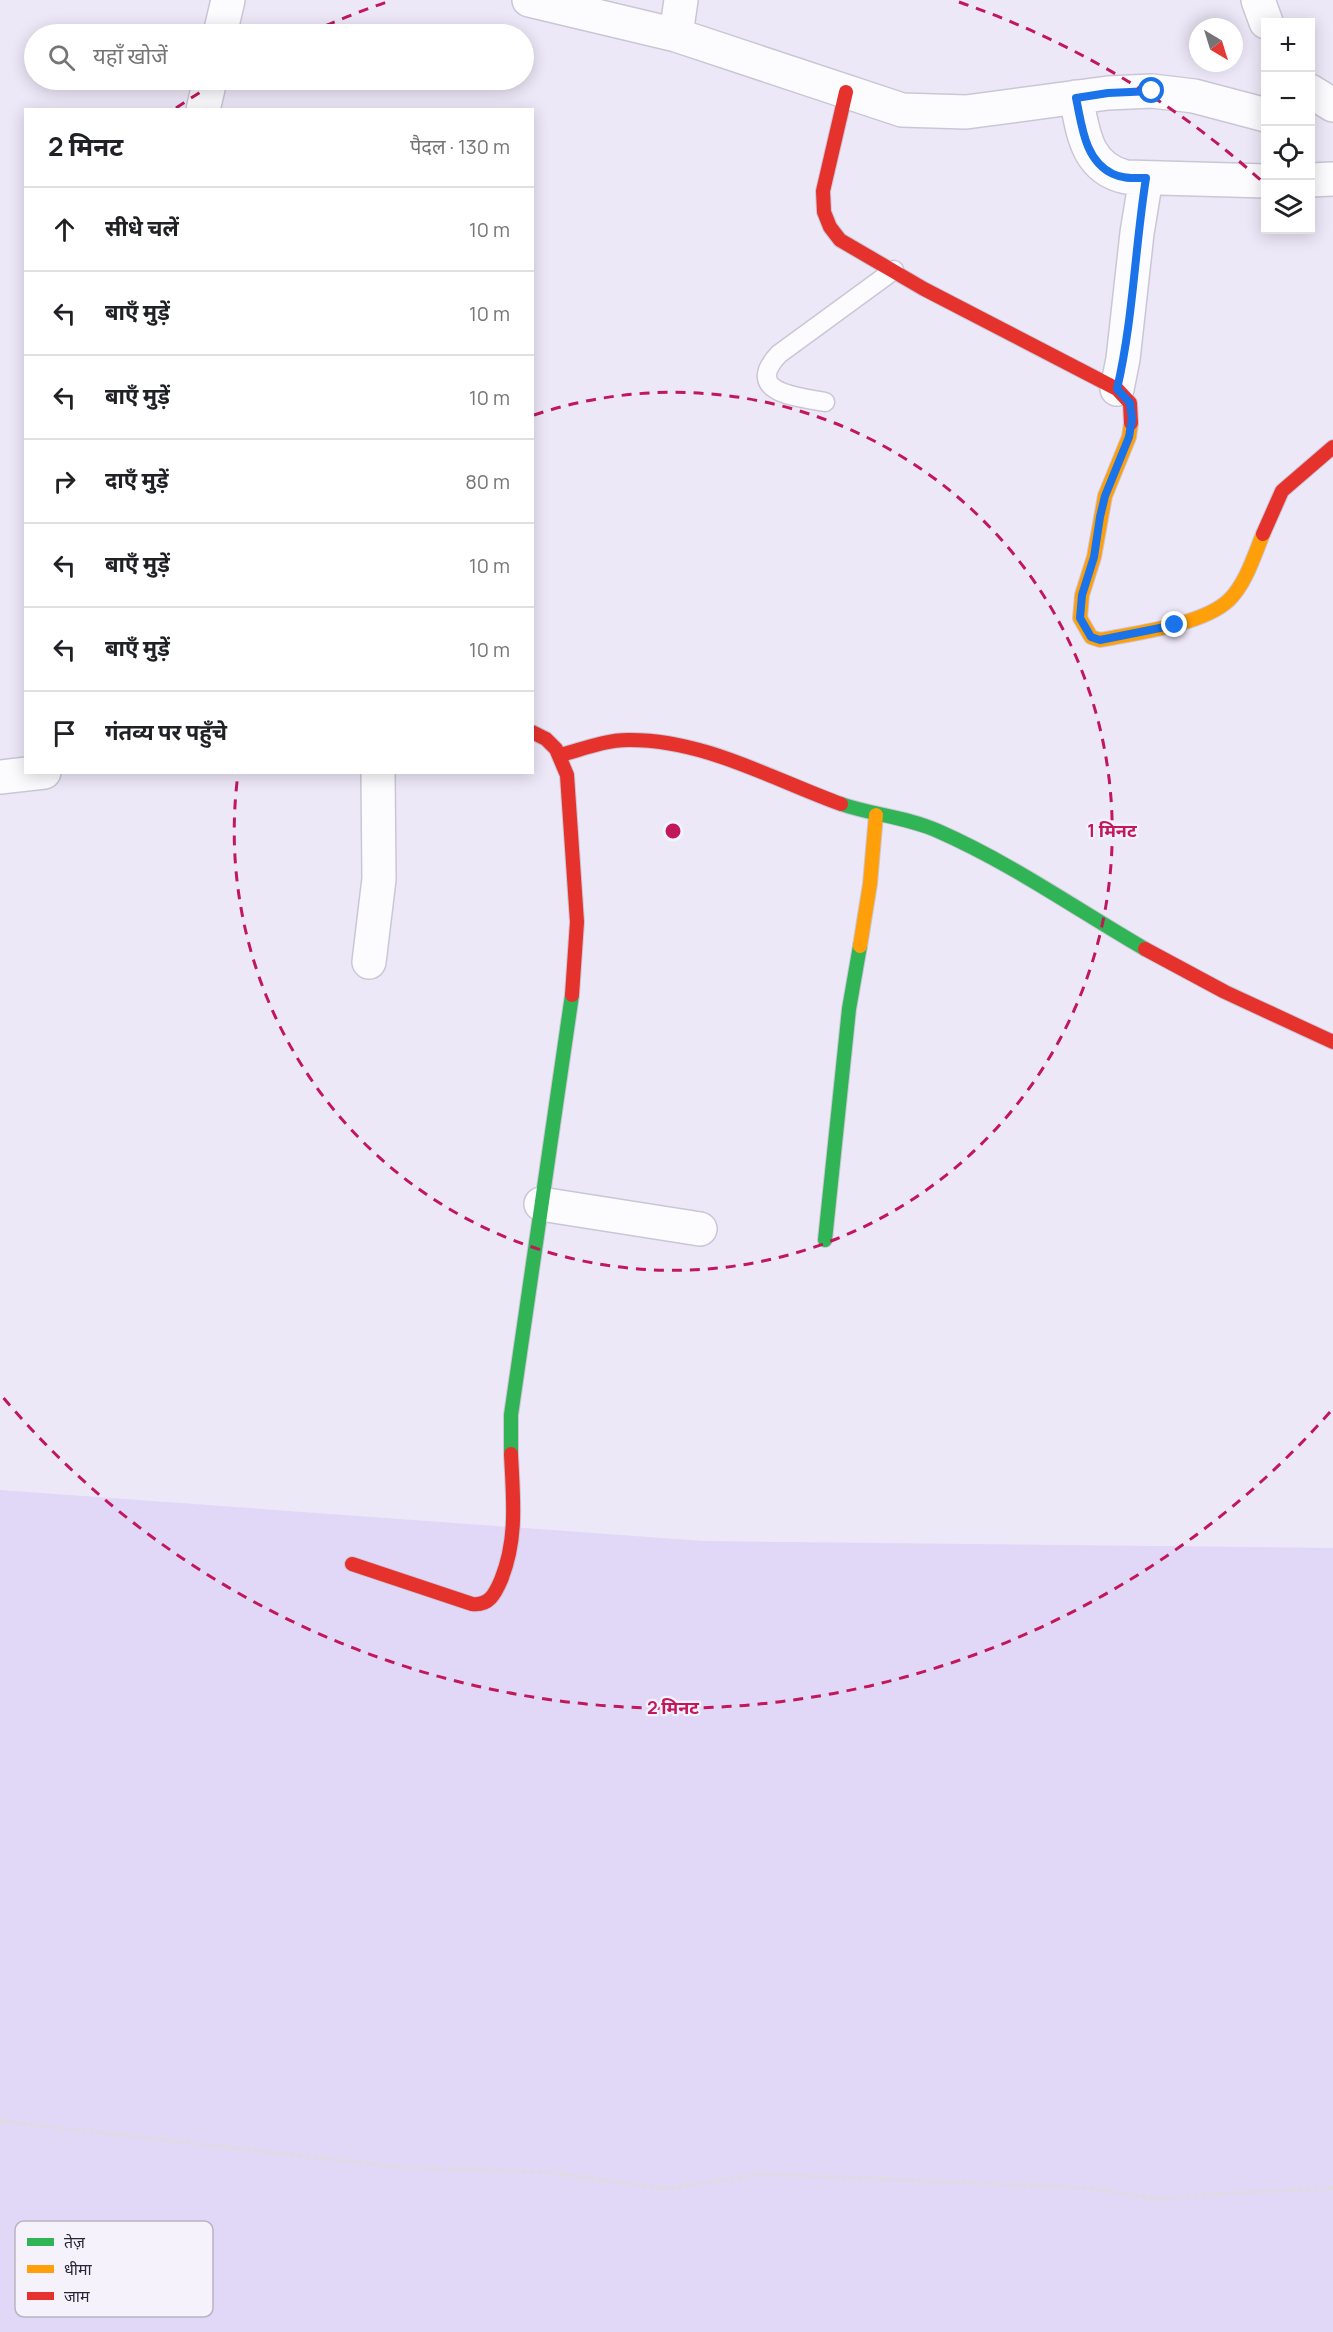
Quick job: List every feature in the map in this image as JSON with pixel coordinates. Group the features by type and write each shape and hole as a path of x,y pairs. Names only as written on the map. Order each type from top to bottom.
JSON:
{"street":[{"path":"222,24 228,0"},
{"path":"529,0 676,35 902,111 966,112 1108,93 1152,91 1194,96 1261,113"},
{"path":"676,35 681,0"},
{"path":"1258,0 1265,18"},
{"path":"203,108 208,90"},
{"path":"846,92 823,191 824,212 830,227 840,240 924,289 1117,389 1130,403 1132,419 1129,437 1105,496 1094,557 1080,609 1080,618 1091,637 1100,640 1175,625 1208,613 1228,601 1242,582 1282,491 1333,447"},
{"path":"1315,94 1333,105"},
{"path":"1076,98 1086,143 1102,166 1114,174 1146,178 1261,181"},
{"path":"1315,117 1333,117"},
{"path":"1117,389 1123,359 1137,233 1146,178"},
{"path":"1315,180 1333,179"},
{"path":"352,1564 472,1604 484,1605 495,1593 507,1569 514,1541 516,1514 509,1437 511,1414 572,1008 577,922 567,775 561,755 551,743 534,733"},
{"path":"561,755 608,742 658,741 762,772 840,804 876,815 908,819 976,849 1189,974 1333,1042"},
{"path":"0,777 26,774"},
{"path":"369,962 379,879 378,774"},
{"path":"825,1240 849,1009 870,884 876,815"},
{"path":"541,1204 700,1229"}],"lane":[{"path":"825,402 774,390 768,381 767,372 771,363 779,354 894,270"}],"path":[{"path":"0,2121 407,2168 547,2172 667,2189 763,2174 1087,2188 1157,2199 1333,2188"}],"shaded area":[{"path":"0,1490 703,1541 1333,1548 1333,2332 0,2332"}],"traffic: fast":[{"path":"841,804 914,822 938,831 991,857 1145,949"},
{"path":"825,1240 849,1009 860,946"},
{"path":"511,1454 511,1415 572,995"}],"traffic: slow":[{"path":"1131,423 1129,437 1105,496 1094,557 1082,595 1080,618 1091,637 1100,640 1168,627 1217,609 1229,600 1240,586 1263,534"},
{"path":"860,946 870,884 876,815"}],"traffic: jam":[{"path":"846,92 823,191 824,212 830,227 840,240 924,289 1117,389 1130,403 1131,423"},
{"path":"1263,534 1282,491 1333,447"},
{"path":"534,733 546,739 556,749 567,775 577,922 572,995"},
{"path":"561,755 619,740 656,741 683,746 737,762 841,804"},
{"path":"1145,949 1225,992 1333,1042"},
{"path":"352,1564 472,1604 487,1601 494,1594 501,1580 510,1549 513,1518 511,1454"}],"route":[{"path":"1152,91 1108,93 1076,98 1086,143 1093,156 1114,174 1146,178 1137,233 1123,359 1117,389 1130,403 1132,419 1129,437 1105,496 1094,557 1082,595 1080,618 1091,637 1100,640 1175,625"}]}
